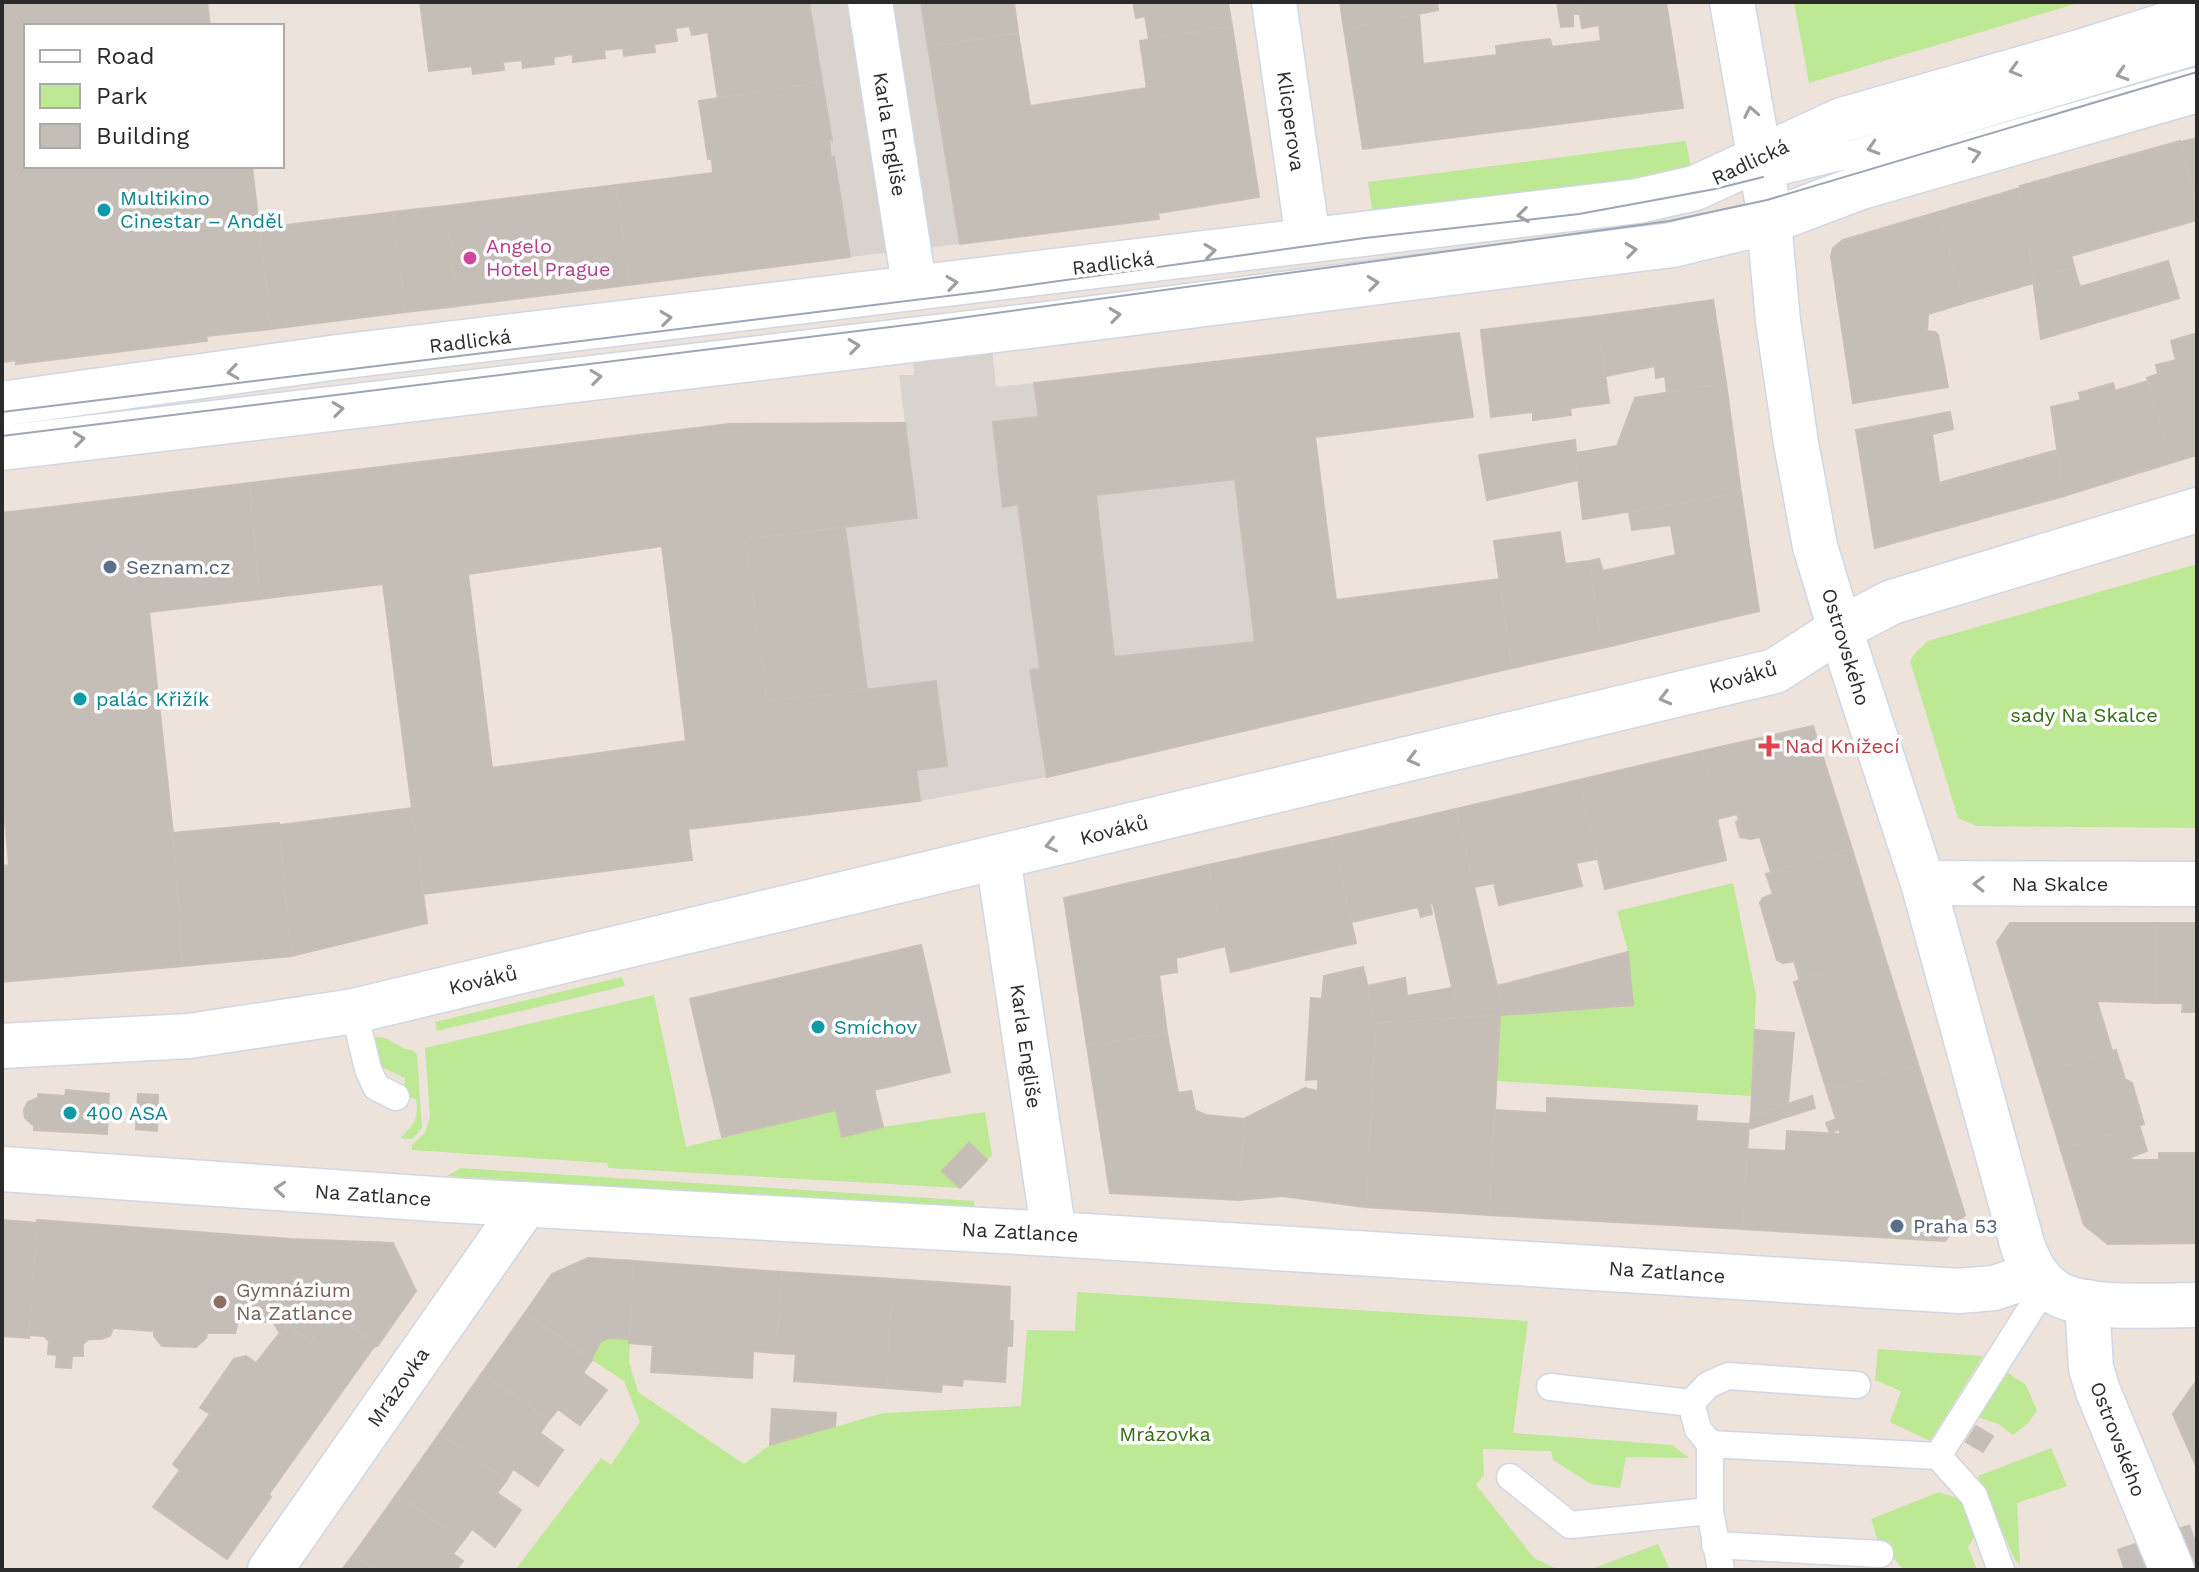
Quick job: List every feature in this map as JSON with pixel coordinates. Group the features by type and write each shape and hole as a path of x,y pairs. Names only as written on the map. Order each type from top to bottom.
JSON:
{"street":[{"name":"Karla Engliše","path":"870,2 911,265"},
{"name":"Klicperova","path":"1274,2 1308,239"},
{"name":"Ostrovského","path":"1732,2 1761,167 1778,321 1815,546 1923,883 2023,1247 2041,1280"},
{"name":"Radlická","path":"2,404 338,357 1638,201 1695,188 1761,167 1842,120 2197,15"},
{"path":"2,448 1038,325 1672,245 1768,222 1861,187 2197,90"},
{"name":"Kováků","path":"2,1046 189,1036 354,1011 1775,671 1840,629 1892,602 2197,510"},
{"name":"Karla Engliše","path":"998,858 1054,1234"},
{"name":"Na Skalce","path":"1923,883 2197,884"},
{"name":"Na Zatlance","path":"2,1169 1959,1291 2041,1280"},
{"name":"Mrázovka","path":"270,1570 526,1204"},
{"path":"2041,1280 2057,1294 2087,1302 2197,1305"},
{"name":"Ostrovského","path":"2087,1302 2091,1368 2098,1391 2172,1570"}],"lane":[{"path":"1761,167 1852,154 2197,51"},
{"path":"354,1011 368,1069 376,1087 396,1097"},
{"path":"1938,1456 2041,1280"},
{"path":"1691,1403 1708,1385 1728,1376 1857,1385"},
{"path":"1550,1387 1691,1403"},
{"path":"1691,1403 1698,1429 1710,1444 1710,1511 1718,1557 1880,1554"},
{"path":"1710,1444 1938,1456 1974,1496 2001,1570"},
{"path":"1510,1477 1570,1525 1710,1511"}],"green space":[{"path":"1794,2 2082,2 1809,83"},
{"path":"1686,141 1693,179 1374,220 1368,182"},
{"name":"sady Na Skalce","path":"2197,564 2197,828 1977,826 1958,818 1910,661 1916,652 1928,641"},
{"path":"1733,883 1756,995 1752,1096 1496,1081 1500,1015 1633,1005 1628,952 1617,911"},
{"path":"622,977 625,986 437,1031 435,1022"},
{"path":"654,995 686,1147 836,1110 843,1137 883,1127 985,1112 992,1155 987,1160 968,1143 942,1170 960,1188 609,1168 607,1163 412,1150 412,1145 425,1133 430,1117 425,1048"},
{"path":"375,1037 386,1038 417,1055 422,1128 412,1139 400,1138 414,1121 416,1099 404,1096 405,1078 377,1065"},
{"path":"461,1168 974,1201 974,1210 447,1176"},
{"name":"Mrázovka","path":"1077,1292 1528,1321 1513,1433 1672,1445 1689,1458 1626,1457 1620,1488 1591,1484 1553,1460 1551,1451 1483,1449 1484,1475 1476,1485 1534,1558 1559,1570 515,1570 601,1458 611,1465 640,1422 624,1381 591,1359 601,1341 608,1338 630,1339 629,1362 638,1392 744,1464 770,1445 884,1413 1021,1406 1027,1330 1075,1331"},
{"path":"1878,1349 1983,1356 1930,1441 1890,1422 1901,1391 1875,1380"},
{"path":"2008,1373 2026,1385 2037,1411 2013,1435 1998,1424 1978,1417"},
{"path":"2051,1448 2067,1486 2017,1503 2020,1564 2015,1560 1978,1476"},
{"path":"1939,1492 1957,1498 1977,1518 1975,1535 1968,1547 1977,1570 1902,1568 1878,1541 1871,1519"},
{"path":"1658,1544 1670,1570 1589,1570"}],"shaded area":[{"path":"809,2 921,2 960,244 850,257 834,158 831,158 829,140 832,139"},
{"path":"992,349 996,387 1034,383 1039,417 993,422 1003,507 1235,479 1255,642 1115,657 1031,670 1047,777 920,801 916,770 947,765 937,682 867,690 845,527 917,518 899,375 914,375 913,361"}],"building":[{"path":"2,2 207,2 210,24 24,24 24,168 252,168 271,329 206,336 207,341 16,364 16,360 2,362"},
{"path":"420,2 809,2 822,82 718,99 708,32 692,35 690,26 675,28 677,41 654,44 655,52 624,56 623,48 604,50 605,58 573,62 573,54 553,57 554,64 523,68 522,60 503,62 504,70 473,74 472,66 429,71"},
{"path":"921,2 1014,2 1018,33 928,47"},
{"path":"1133,2 1228,2 1232,26 1149,39 1145,16 1136,18"},
{"path":"1340,2 1437,2 1438,10 1344,29"},
{"path":"1557,2 1578,2 1579,14 1573,14 1573,26 1561,27"},
{"path":"1578,2 1666,2 1683,108 1363,149 1344,29 1419,14 1423,64 1497,55 1496,46 1550,39 1552,47 1601,41 1599,25 1582,28"},
{"path":"1232,26 1259,197 1158,213 1159,219 960,244 928,47 1018,33 1030,106 1147,88 1140,41"},
{"path":"822,82 832,140 829,140 831,158 834,157 850,257 629,285 616,185 713,173 699,101"},
{"path":"2197,138 2197,210 2181,142"},
{"path":"2180,141 2197,220 2071,256 2074,267 2033,279 2020,186"},
{"path":"616,185 629,285 458,306 446,206"},
{"path":"2020,188 2034,283 1964,303 1938,212"},
{"path":"446,206 458,306 406,312 393,212"},
{"path":"393,212 406,312 271,329 260,228"},
{"path":"1938,212 1964,303 1928,314 1927,331 1938,335 1948,387 1853,403 1831,256 1833,248 1843,240"},
{"path":"2168,261 2179,298 2041,339 2033,279 2074,267 2080,287"},
{"path":"1713,300 1726,383 1667,393 1665,376 1656,378 1655,366 1606,376 1597,316"},
{"path":"1597,316 1609,403 1570,408 1571,415 1533,420 1533,412 1491,417 1481,330"},
{"path":"1459,333 1473,417 1315,437 1336,600 1500,579 1512,668 1047,777 1030,670 1040,669 1018,504 1003,507 993,422 1039,417 1034,383","holes":["1235,479 1255,642 1114,657 1096,495"]},
{"path":"2194,334 2197,346 2197,455 2170,463 2147,378 2158,374 2156,365 2176,360 2171,341"},
{"path":"2148,381 2170,463 2064,496 2051,407 2081,400 2079,393 2113,383 2115,391"},
{"path":"1726,383 1741,493 1583,519 1575,453 1617,446 1635,398"},
{"path":"1950,412 1953,429 1932,434 1939,483 2057,450 2064,496 1875,548 1856,430"},
{"path":"905,423 917,518 746,539 767,702 936,681 947,766 916,770 920,801 688,829 692,860 423,894 383,584 260,599 249,483 729,424","holes":["662,546 686,741 492,768 468,574"]},
{"path":"1575,440 1578,480 1487,500 1479,455"},
{"name":"palác Křižík","path":"249,483 260,599 149,612 173,833 183,966 2,982 2,866 9,865 2,787 2,513"},
{"path":"1741,493 1759,611 1602,648 1589,561 1599,559 1603,571 1676,555 1671,525 1632,530 1629,512"},
{"path":"845,527 867,690 767,702 746,539"},
{"path":"1560,532 1565,564 1589,561 1602,648 1512,668 1494,541"},
{"path":"1813,726 1852,849 1771,872 1760,837 1740,837 1737,814 1717,819 1702,751"},
{"path":"1702,751 1726,860 1605,889 1579,780"},
{"path":"1579,780 1597,859 1576,863 1582,886 1499,905 1494,883 1474,887 1456,809"},
{"path":"412,808 427,923 291,956 279,825"},
{"path":"1456,809 1503,1015 1459,1018 1433,903 1430,904 1432,914 1421,917 1418,907 1351,922 1332,838"},
{"path":"279,823 291,956 183,966 173,833"},
{"path":"1332,838 1356,943 1231,972 1208,865"},
{"path":"1852,849 1884,954 1800,981 1794,961 1783,963 1777,960 1760,903 1763,898 1773,894 1766,874"},
{"path":"1208,865 1226,946 1176,958 1177,972 1159,975 1167,1033 1087,1046 1064,898"},
{"path":"2010,923 2157,923 2157,1003 2097,1001 2112,1051 2038,1075 1997,942"},
{"path":"2157,923 2197,923 2197,1012 2182,1012 2183,1003 2157,1003"},
{"name":"Smíchov","path":"921,945 950,1072 874,1090 883,1127 842,1137 836,1110 722,1137 690,999"},
{"path":"1628,952 1633,1005 1503,1015 1497,986"},
{"path":"1884,954 1918,1064 1827,1091 1794,982"},
{"path":"1363,967 1376,1023 1366,1207 1282,1196 1239,1200 1244,1119 1305,1088 1318,1091 1318,1079 1306,1080 1311,998 1322,999 1324,976"},
{"path":"1405,978 1407,996 1452,988 1459,1018 1376,1023 1367,986"},
{"path":"1500,1015 1489,1215 1366,1207 1376,1023"},
{"path":"1755,1030 1794,1033 1788,1103 1751,1116"},
{"path":"1167,1033 1178,1093 1191,1091 1195,1110 1205,1115 1244,1119 1239,1200 1110,1193 1087,1046"},
{"path":"2116,1050 2125,1079 2132,1083 2144,1124 2061,1150 2038,1075"},
{"path":"1918,1064 1965,1215 1945,1241 1742,1229 1747,1149 1786,1151 1787,1131 1841,1134 1839,1129 1830,1133 1826,1123 1836,1119 1827,1091"},
{"path":"66,1090 109,1094 107,1134 34,1130 25,1118 24,1110 28,1102 38,1098 38,1094 65,1096"},
{"path":"138,1094 158,1095 157,1131 136,1129"},
{"path":"1812,1096 1815,1108 1749,1129 1751,1116"},
{"path":"1547,1098 1697,1106 1696,1121 1749,1124 1742,1229 1489,1215 1495,1110 1547,1113"},
{"path":"2139,1125 2147,1151 2131,1157 2132,1160 2159,1160 2159,1153 2197,1153 2197,1243 2108,1244 2084,1225 2061,1150"},
{"path":"969,1143 987,1160 960,1188 942,1171"},
{"path":"2,1220 37,1223 29,1338 2,1336"},
{"name":"Gymnázium Na Zatlance","path":"37,1220 290,1239 393,1243 416,1291 378,1345 331,1313 310,1342 289,1326 282,1336 273,1322 238,1322 235,1333 207,1333 196,1347 162,1346 154,1331 113,1328 110,1336 89,1339 83,1344 83,1356 72,1356 71,1368 56,1367 57,1355 48,1354 49,1341 44,1336 29,1335"},
{"path":"588,1258 634,1261 630,1339 608,1338 601,1341 591,1359 525,1313 552,1274"},
{"path":"634,1261 782,1272 776,1353 753,1351 752,1378 651,1372 653,1345 629,1343"},
{"path":"782,1272 892,1279 887,1388 794,1381 796,1354 776,1353"},
{"path":"892,1279 1010,1287 1012,1346 1007,1346 1005,1382 963,1379 962,1386 942,1384 941,1392 887,1388"},
{"name":"Gymnázium Na Zatlance","path":"331,1313 378,1345 269,1494 271,1497 227,1559 153,1507 180,1470 173,1464 210,1414 200,1408 234,1359 246,1356 256,1363 289,1326 310,1342"},
{"path":"525,1313 592,1360 583,1373 607,1390 580,1425 558,1409 549,1420 482,1373"},
{"path":"482,1373 549,1420 540,1433 563,1450 538,1486 513,1469 506,1481 440,1433"},
{"path":"2197,1380 2197,1468 2173,1414"},
{"path":"772,1409 836,1413 835,1426 770,1445"},
{"path":"1976,1426 1993,1436 1983,1452 1966,1442"},
{"path":"440,1433 506,1481 497,1493 521,1510 495,1547 472,1529 463,1541 397,1494"},
{"path":"397,1494 463,1541 453,1554 463,1561 456,1570 375,1570 354,1554"},
{"path":"354,1554 375,1570 342,1570"}],"tunnel":[{"path":"2124,1570 2197,1545"}],"tram line":[{"path":"2,436 923,323 1669,221 1767,200 2197,72"},
{"path":"2,412 988,291 1365,238 1579,214 1763,177"}],"place":[{"name":"Multikino Cinestar – Anděl","path":"104,210"},
{"name":"Angelo Hotel Prague","path":"470,258"},
{"name":"Seznam.cz","path":"110,567"},
{"name":"palác Křižík","path":"80,699"},
{"name":"Nad Knížecí","path":"1769,746"},
{"name":"Smíchov","path":"818,1027"},
{"name":"400 ASA","path":"70,1113"},
{"name":"Praha 53","path":"1897,1226"},
{"name":"Gymnázium Na Zatlance","path":"220,1302"}]}
